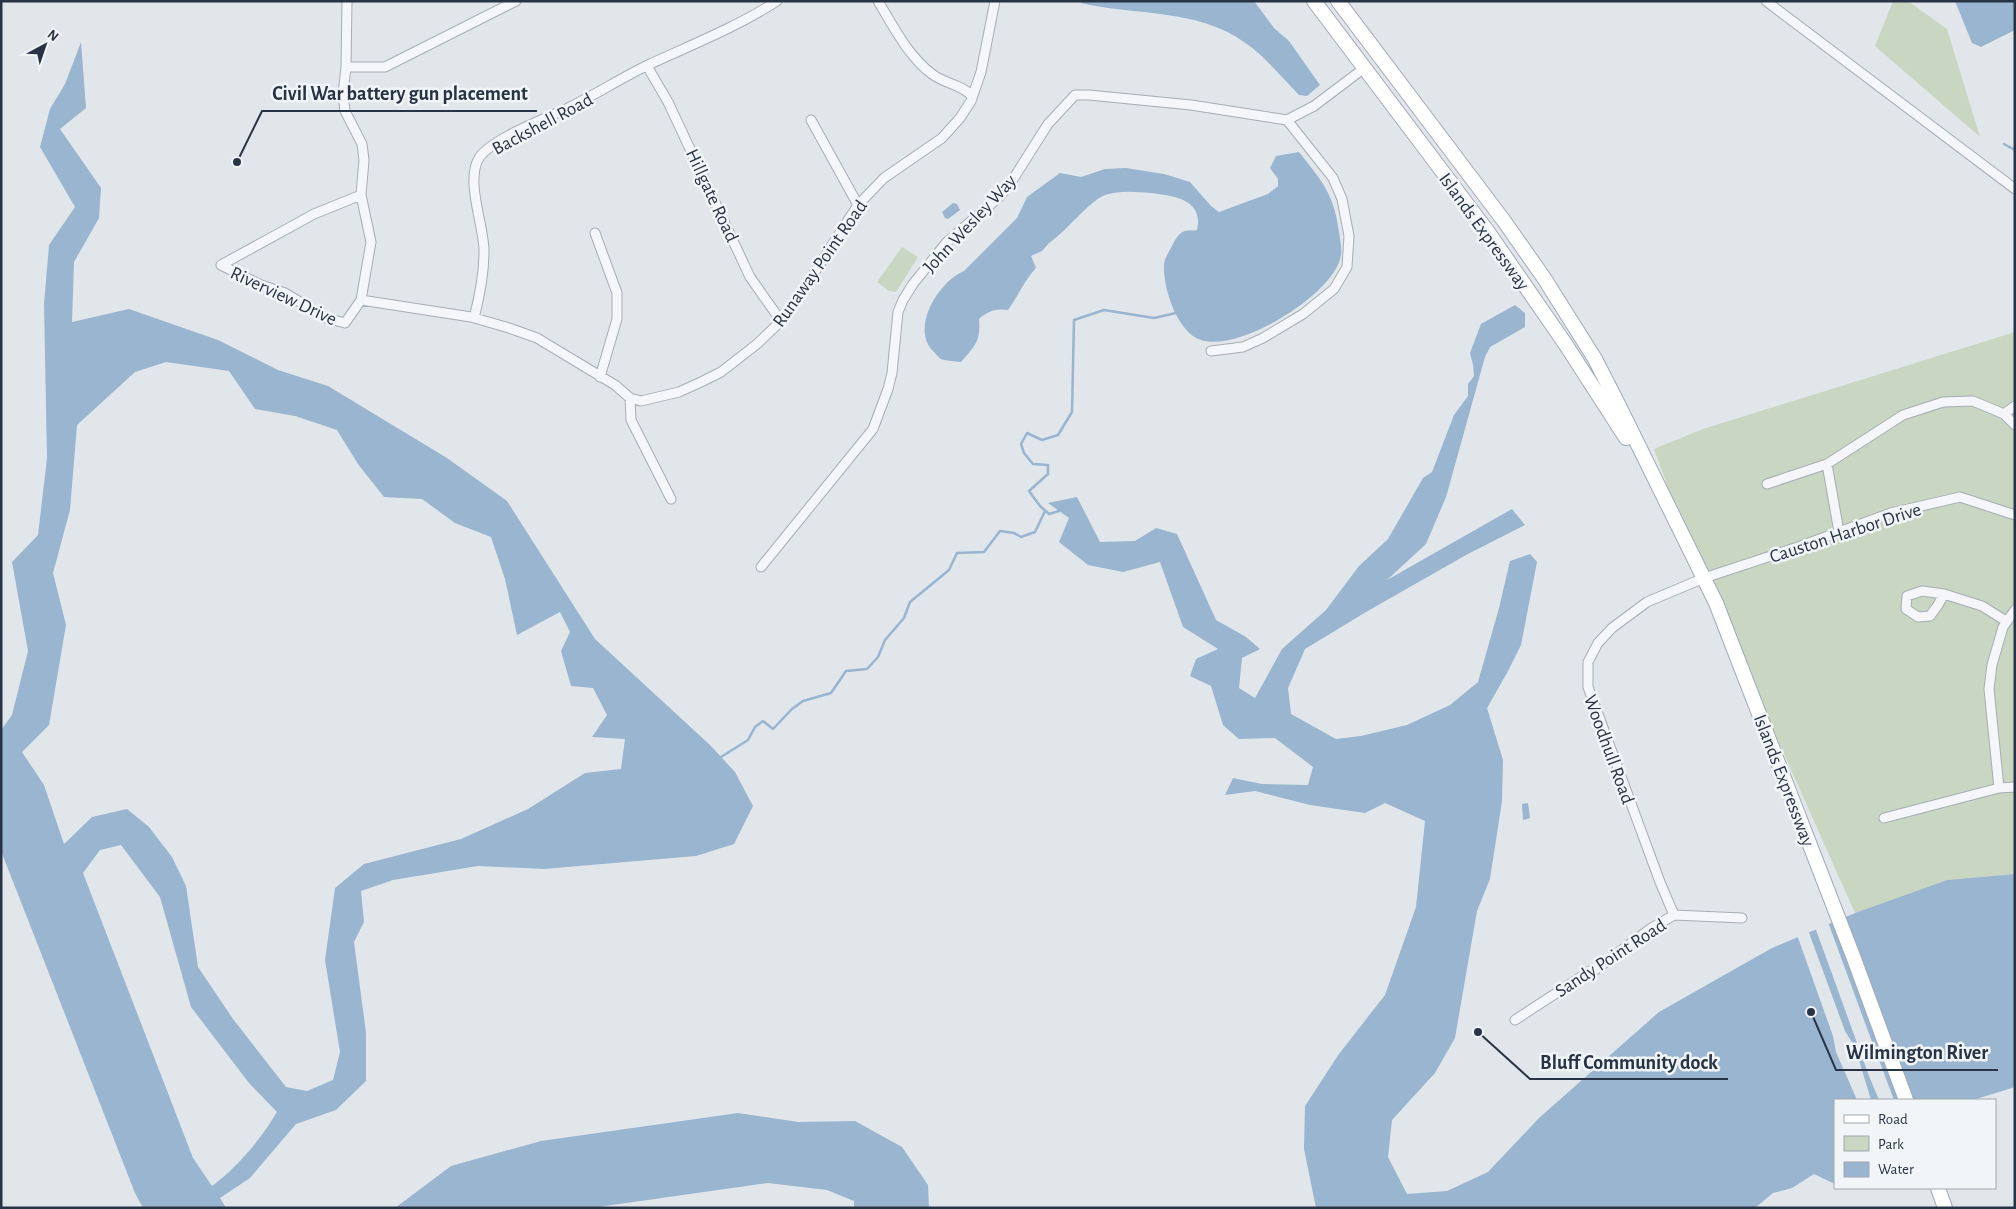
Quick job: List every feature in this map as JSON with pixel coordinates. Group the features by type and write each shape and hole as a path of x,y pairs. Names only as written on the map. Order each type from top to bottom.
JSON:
{"main road":[{"name":"Islands Expressway","path":"1314,1 1363,69 1488,232 1566,345 1625,436 1649,467"},
{"name":"Islands Expressway","path":"1338,1 1504,221 1568,313 1595,359 1716,603 1759,709 1828,896 1854,956 1906,1099"},
{"path":"1938,1189 1945,1208"}],"street":[{"name":"Riverview Drive","path":"347,1 346,67 343,94 345,111 362,144 364,160 361,195 371,242 361,300 345,323 326,318 285,293 261,285 221,265 314,214 361,195"},
{"path":"346,67 385,67 516,1"},
{"name":"Backshell Road","path":"474,318 483,282 484,251 483,233 475,193 475,172 479,158 494,144 512,134 566,109 647,66 685,50 777,1"},
{"path":"878,1 894,29 921,65 933,76 966,89 972,96"},
{"name":"Runaway Point Road","path":"630,398 641,401 679,392 721,372 753,348 781,321 858,205 884,178 942,138 972,101 981,72 995,1"},
{"path":"1766,1 2015,189"},
{"name":"Hillgate Road","path":"647,66 674,114 750,277 781,321"},
{"path":"1211,351 1242,347 1263,338 1287,324 1334,289 1347,267 1349,236 1342,199 1333,178 1288,120 1314,106 1363,69"},
{"name":"John Wesley Way","path":"760,567 873,429 891,379 898,312 903,300 946,243 1000,196 1010,184 1048,124 1075,95 1191,105 1288,120"},
{"path":"811,120 858,205"},
{"path":"595,233 617,293 617,319 600,377"},
{"path":"361,300 474,318 537,338 615,385 630,398 631,420 671,499"},
{"path":"1767,484 1826,464 1903,415 1943,402 1973,401 2004,414 2015,424"},
{"path":"2004,414 2015,406"},
{"path":"1826,464 1839,532"},
{"name":"Causton Harbor Drive","path":"1704,578 1798,547 1891,512 1960,497 2015,515"},
{"name":"Woodhull Road","path":"1674,915 1588,687 1588,662 1598,643 1612,628 1633,611 1660,596 1704,578"},
{"path":"1944,594 1982,606 2006,621"},
{"path":"1999,788 1989,689 1992,665 2006,621 2015,610"},
{"path":"1884,818 1999,788 2015,787"},
{"name":"Sandy Point Road","path":"1515,1020 1590,971 1591,973 1650,929 1674,915 1742,918"}],"green space":[{"path":"1893,1 1908,1 1947,29 1980,137 1875,46"},
{"path":"902,247 918,257 896,292 889,291 877,282"},
{"path":"2015,332 2015,874 1947,880 1855,913 1681,523 1654,449 1703,429"}],"water":[{"path":"1081,1 1254,1 1274,28 1289,41 1320,85 1307,96 1299,95 1252,48 1225,31 1206,23 1186,18 1102,7 1081,3"},
{"path":"1955,1 2015,1 2015,30 1981,47 1972,43"},
{"path":"81,42 86,108 60,129 101,188 99,218 74,262 72,322 129,309 218,340 278,370 328,386 447,458 507,501 595,639 710,745 735,772 753,806 734,844 696,856 544,869 478,866 393,880 361,891 364,922 354,942 366,1033 366,1081 336,1110 296,1124 250,1178 220,1198 226,1208 143,1208 135,1193 1,851 1,730 12,715 28,651 12,562 38,535 47,458 44,304 49,245 75,207 40,147 50,109 65,84","holes":["166,362 229,371 255,409 295,416 337,430 358,464 384,497 422,499 455,523 491,537 505,579 517,635 560,612 570,632 561,651 571,686 593,688 607,715 592,737 625,739 621,769 585,773 528,809 461,839 364,864 335,888 325,960 340,1052 333,1080 307,1091 286,1087 233,1019 198,967 186,886 172,857 149,827 127,809 92,817 64,844 44,785 22,752 49,725 66,625 53,573 70,510 77,425 135,372","121,845 160,897 191,1007 249,1083 277,1112 248,1152 212,1186 193,1158 83,873 100,850"]},
{"path":"1299,152 1320,180 1330,198 1337,219 1341,255 1335,270 1305,302 1261,329 1238,338 1218,342 1201,340 1192,335 1178,319 1173,308 1166,285 1164,263 1173,243 1180,234 1185,231 1197,230 1198,220 1196,212 1192,205 1178,198 1151,193 1123,192 1111,193 1099,198 1042,251 1031,256 1036,268 1008,310 992,311 979,319 979,333 976,343 961,362 941,359 927,341 925,330 926,318 930,306 945,284 964,271 1017,218 1027,197 1060,173 1081,177 1105,169 1126,168 1164,174 1190,182 1211,206 1219,212 1268,194 1278,186 1278,179 1270,168 1276,156"},
{"path":"953,203 957,204 960,210 948,219 945,218 942,212"},
{"path":"1515,305 1525,313 1525,327 1490,347 1485,357 1446,497 1426,544 1387,580 1512,509 1525,525 1466,555 1305,649 1288,688 1291,714 1336,739 1361,736 1407,725 1450,705 1478,682 1510,561 1530,554 1537,562 1521,645 1487,708 1503,760 1502,801 1490,879 1477,911 1455,1038 1435,1073 1392,1120 1388,1157 1407,1194 1447,1191 1488,1172 1539,1118 1659,1012 1772,948 1855,913 1947,880 2015,874 2015,1087 1976,1099 1834,1099 1834,1184 1814,1174 1792,1188 1773,1193 1755,1208 1316,1208 1304,1149 1305,1106 1339,1054 1385,995 1416,907 1425,821 1385,803 1365,813 1310,805 1255,791 1225,795 1233,778 1262,784 1308,785 1313,767 1275,738 1239,739 1223,725 1211,686 1190,676 1196,659 1218,649 1183,627 1160,562 1123,572 1088,565 1059,542 1069,518 1048,503 1077,497 1100,542 1135,541 1156,528 1177,534 1216,620 1246,637 1260,649 1242,658 1239,688 1255,698 1282,649 1326,610 1359,566 1388,539 1423,478 1432,472 1454,415 1468,396 1468,384 1474,376 1470,353 1481,324"},
{"path":"1528,803 1530,818 1523,820 1522,804"},
{"path":"738,1113 798,1122 855,1121 902,1147 928,1185 929,1208 854,1208 854,1201 827,1190 768,1183 591,1208 395,1208 451,1166 541,1141"}],"pier":[{"path":"1828,922 1894,1099 1879,1099 1815,927"},
{"path":"1808,930 1845,1031 1855,1047 1871,1099 1857,1099 1836,1052 1833,1036 1797,935"}],"waterway":[{"path":"2004,144 2015,150"},
{"path":"1059,511 1049,514 1040,506 1029,491 1048,474 1048,465 1033,464 1024,453 1021,444 1027,433 1042,440 1058,435 1072,412 1074,320 1104,310 1154,318 1176,313"},
{"path":"721,757 748,740 755,727 763,721 773,729 792,709 803,701 831,693 846,671 867,669 878,657 885,640 904,618 910,602 949,570 957,553 984,552 1000,531 1014,533 1021,537 1035,532 1045,511"}],"place":[{"name":"Civil War battery gun placement","path":"237,162"},
{"name":"Wilmington River","path":"1811,1012"},
{"name":"Bluff Community dock","path":"1478,1032"}]}
